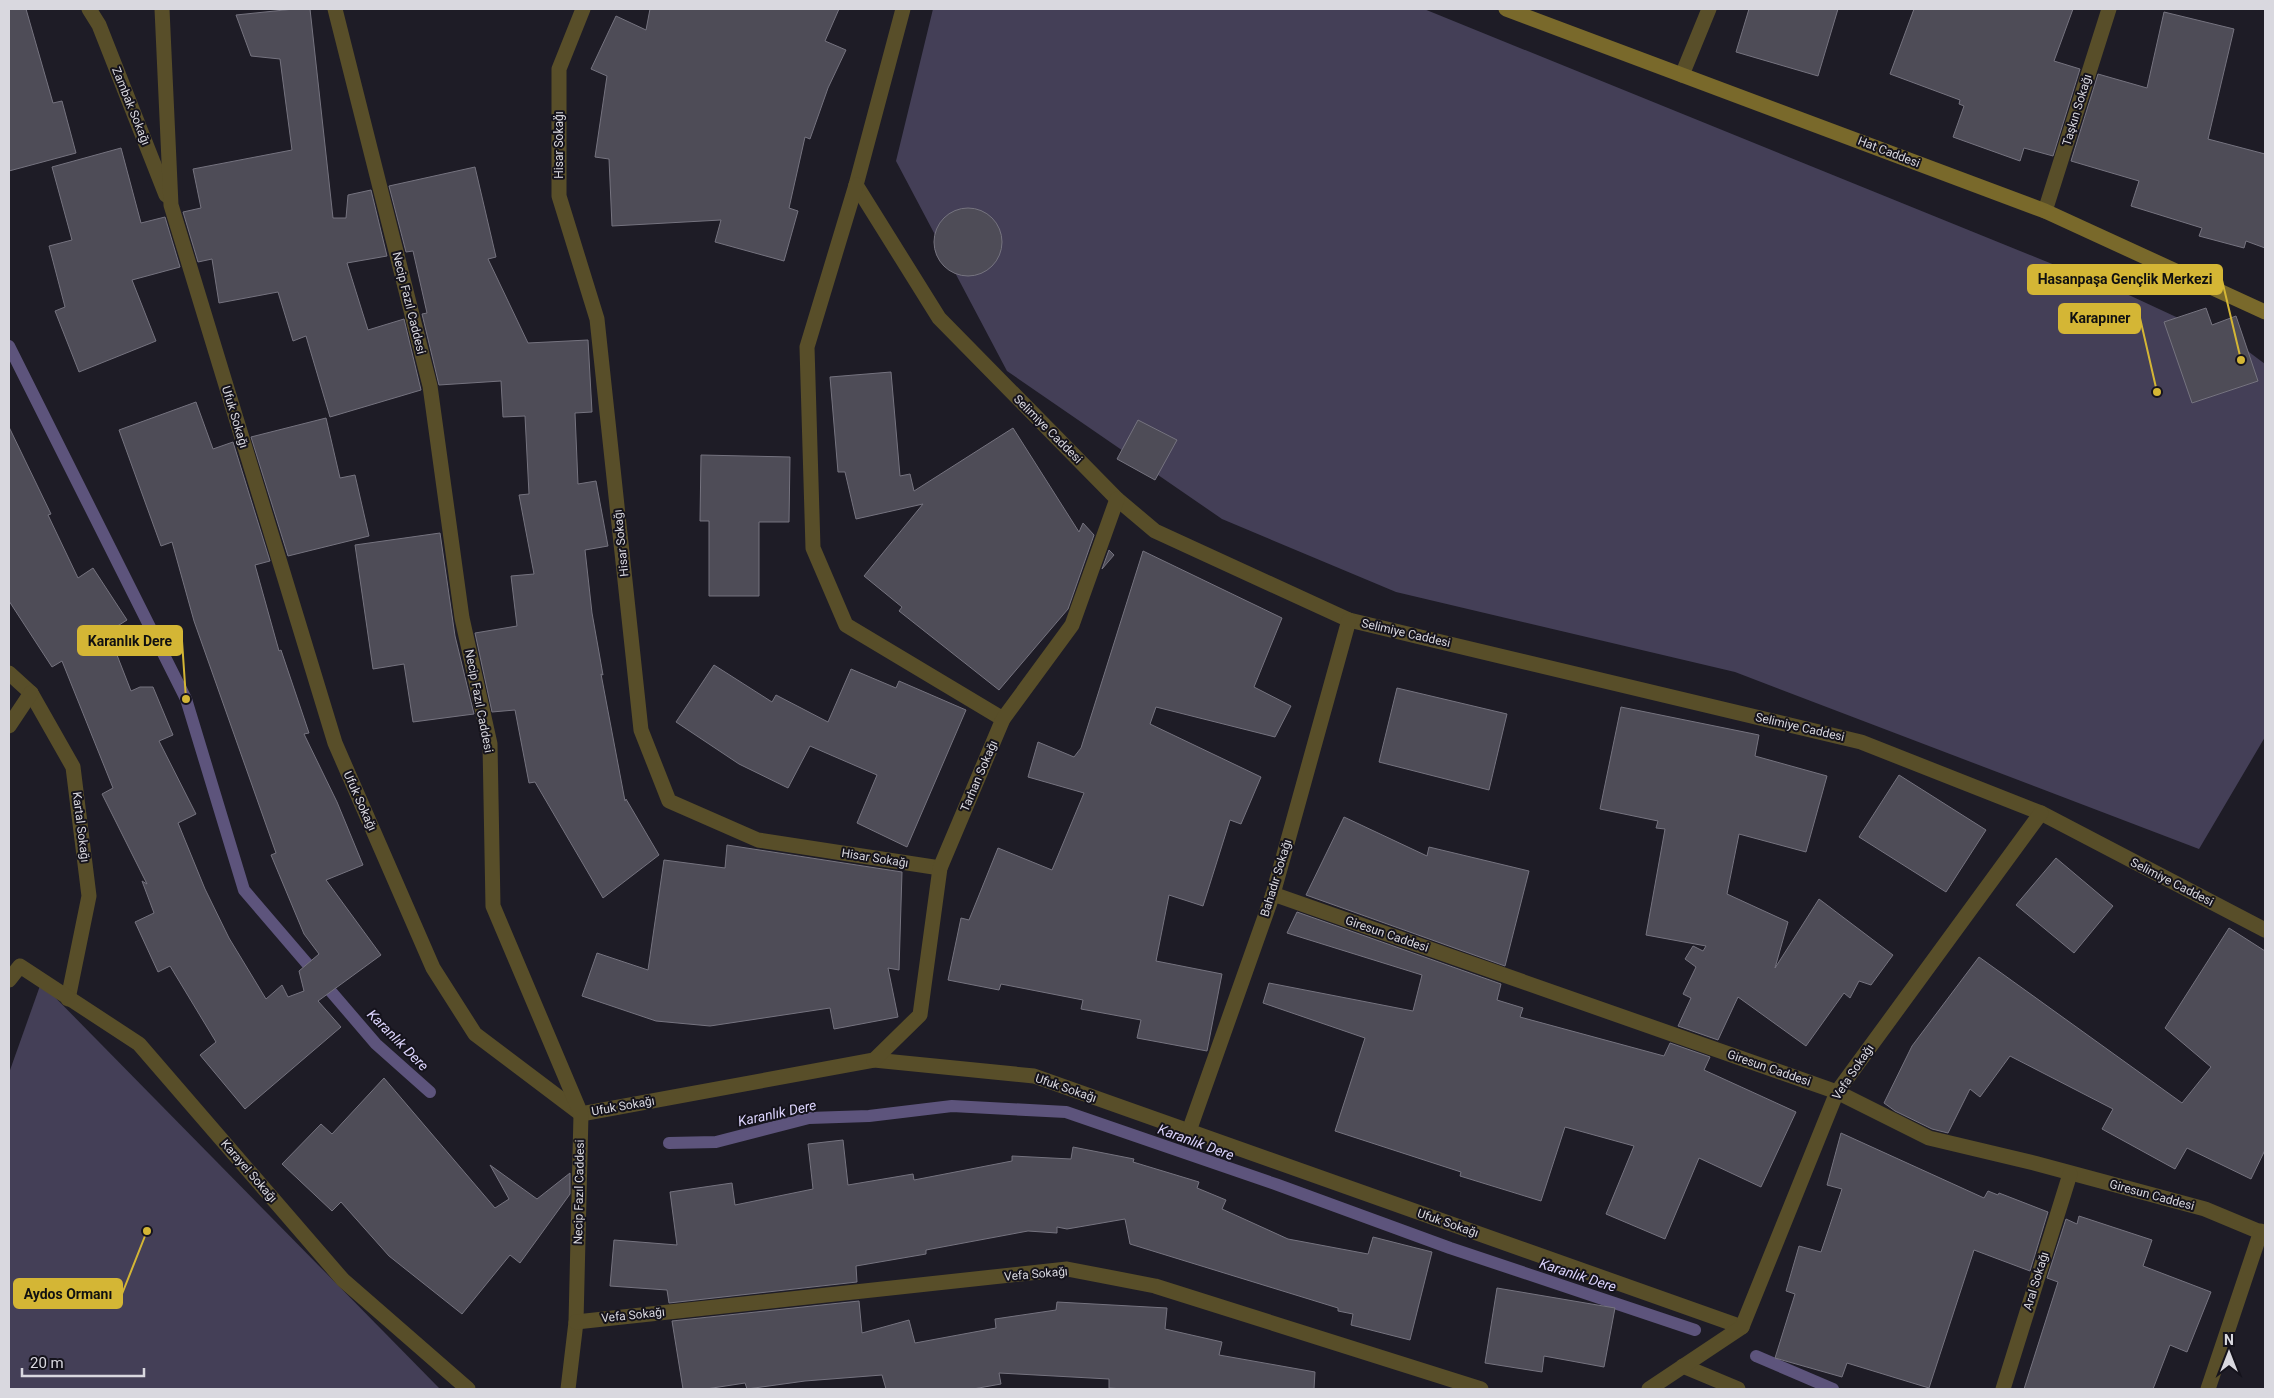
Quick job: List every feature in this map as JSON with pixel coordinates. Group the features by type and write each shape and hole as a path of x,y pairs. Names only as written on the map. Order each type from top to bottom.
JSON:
{"street":[{"name":"Zambak Sokağı","path":"89,9 99,25 171,205"},
{"name":"Ufuk Sokağı","path":"162,9 171,205 335,744 433,968 475,1034 581,1114 874,1060 1034,1076 1742,1327"},
{"name":"Necip Fazıl Caddesi","path":"335,9 430,386 462,618 490,744 493,906 581,1114 576,1322 568,1389"},
{"name":"Hisar Sokağı","path":"583,9 558,70 558,196 597,319 641,730 669,801 758,840 940,868"},
{"path":"902,9 856,185 807,347 813,548 846,625 1003,719"},
{"name":"Hat Caddesi","path":"1506,9 2045,211 2265,312"},
{"path":"1682,75 1709,9"},
{"name":"Taşkın Sokağı","path":"2045,211 2109,9"},
{"name":"Selimiye Caddesi","path":"856,185 939,318 1117,499 1155,532 1349,620 1862,742 2041,813 2265,930"},
{"name":"Tarhan Sokağı","path":"874,1060 920,1014 940,868 1003,719 1072,624 1117,499"},
{"name":"Bahadır Sokağı","path":"1189,1131 1273,894 1349,620"},
{"name":"Kartal Sokağı","path":"9,674 31,693 73,766 89,896 68,999"},
{"path":"9,726 31,693"},
{"name":"Vefa Sokağı","path":"1742,1327 1837,1092 2041,813"},
{"name":"Giresun Caddesi","path":"1273,894 1837,1092 1929,1138 2206,1209 2263,1232"},
{"name":"Karayel Sokağı","path":"9,980 20,966 139,1044 343,1280 468,1389"},
{"name":"Aral Sokağı","path":"2003,1389 2070,1174"},
{"path":"2208,1389 2263,1232"},
{"name":"Vefa Sokağı","path":"576,1322 1067,1269 1155,1286 1481,1389"},
{"path":"1648,1389 1742,1327"},
{"path":"1683,1366 1738,1389"}],"shaded area":[{"path":"933,9 1424,9 2131,296 2245,349 2265,364 2265,737 2199,849 1735,672 1396,592 1222,519 1007,371 896,161"},
{"path":"41,983 440,1389 9,1389 9,1073"}],"building":[{"path":"9,9 26,9 53,103 62,101 76,153 9,171"},
{"path":"310,9 333,218 346,218 348,195 371,190 387,256 347,263 368,330 404,319 421,390 330,417 306,336 293,341 278,292 219,303 212,259 198,262 183,212 201,208 193,169 292,150 280,59 251,56 236,15"},
{"path":"650,9 839,9 825,41 846,50 828,88 810,139 805,137 789,208 798,211 784,261 715,242 721,220 612,226 609,159 595,157 607,76 591,69 616,16 646,30"},
{"path":"1749,9 1838,9 1818,76 1736,52"},
{"path":"1914,9 2073,9 2054,61 2080,69 2053,156 2024,148 2020,161 1953,137 1964,106 1959,104 1960,100 1890,74"},
{"path":"2164,12 2234,29 2208,139 2265,154 2265,248 2246,241 2244,248 2199,236 2202,228 2131,206 2139,181 2071,161 2098,74 2147,88"},
{"path":"121,148 141,223 165,217 180,267 132,280 156,341 79,372 55,311 65,307 49,246 72,240 52,167"},
{"path":"475,167 496,257 488,259 528,343 588,340 592,412 575,413 578,484 596,481 608,546 585,550 592,613 603,675 601,674 625,801 626,799 659,855 603,898 535,782 529,783 515,710 492,712 475,633 517,626 511,576 534,574 519,495 529,494 525,416 503,417 501,381 439,385 422,314 427,313 413,251 406,252 389,186"},
{"path":"961,208 975,208 987,213 997,223 1002,235 1002,249 997,261 987,271 975,276 961,276 949,271 939,261 934,249 934,235 939,223 949,213"},
{"path":"2206,308 2212,325 2236,316 2258,381 2192,403 2164,322"},
{"path":"891,372 900,476 910,474 914,491 1013,428 1079,532 1083,523 1094,535 1068,609 999,690 899,611 902,607 864,576 923,504 856,519 845,472 838,472 830,377"},
{"path":"196,402 213,449 233,442 270,561 255,565 279,651 281,650 309,733 304,734 337,802 363,865 326,880 381,955 318,1001 341,1027 245,1109 200,1055 216,1042 170,966 158,972 135,922 154,913 142,881 147,884 102,794 113,788 62,661 52,667 9,601 9,427 51,514 48,515 78,578 93,568 127,620 108,632 131,691 140,687 153,687 173,735 159,741 196,814 178,823 205,889 229,938 266,999 282,985 288,997 304,991 299,971 319,954 304,934 271,855 276,853 194,621 172,542 161,546 119,430"},
{"path":"326,418 340,478 355,475 369,536 288,556 251,437"},
{"path":"1138,420 1177,440 1155,480 1117,459"},
{"path":"701,455 790,457 789,522 759,522 759,596 709,596 709,521 700,521"},
{"path":"440,533 455,636 474,714 413,722 404,664 373,669 355,545"},
{"path":"1109,550 1114,555 1102,569"},
{"path":"1143,551 1282,618 1254,687 1291,706 1275,737 1156,707 1150,724 1261,777 1241,824 1230,820 1203,906 1169,895 1156,961 1222,974 1207,1051 1137,1038 1141,1020 1081,1009 1083,1000 1001,984 999,990 948,980 961,918 969,920 998,848 1052,870 1084,793 1028,777 1038,742 1074,757 1081,748"},
{"path":"714,665 772,702 776,695 828,722 851,669 896,688 899,681 966,710 907,847 857,823 877,775 810,746 788,788 739,764 676,722"},
{"path":"1397,688 1507,714 1489,790 1379,762"},
{"path":"1621,707 1759,735 1755,756 1827,776 1806,852 1739,834 1727,894 1788,922 1775,968 1819,899 1893,955 1871,985 1859,981 1850,998 1844,993 1806,1046 1738,997 1718,1040 1678,1026 1691,998 1683,994 1696,967 1685,959 1693,946 1703,951 1706,946 1646,935 1665,829 1656,828 1658,821 1600,809"},
{"path":"1899,775 1986,830 1946,892 1859,837"},
{"path":"1344,817 1427,856 1429,847 1529,871 1505,966 1306,895"},
{"path":"727,845 902,872 899,970 888,968 898,1017 834,1029 830,1008 710,1026 656,1021 582,996 597,953 648,970 664,860 725,868"},
{"path":"2056,858 2113,906 2074,953 2016,905"},
{"path":"1297,912 1501,984 1497,1000 1523,1008 1520,1017 1664,1056 1670,1043 1710,1057 1704,1070 1796,1112 1761,1187 1699,1158 1665,1239 1606,1214 1634,1146 1565,1127 1541,1201 1460,1176 1461,1172 1335,1131 1365,1038 1263,1003 1269,983 1413,1011 1422,975 1287,933"},
{"path":"2229,928 2265,951 2265,1150 2251,1179 2187,1148 2175,1169 2102,1129 2113,1109 2010,1056 1980,1097 1970,1089 1948,1133 1932,1129 1895,1111 1884,1103 1912,1046 1979,957 2182,1103 2211,1067 2165,1028"},
{"path":"384,1078 495,1208 509,1199 490,1165 537,1199 570,1173 570,1194 520,1263 510,1255 462,1314 389,1256 341,1202 332,1211 282,1164 321,1124 332,1134"},
{"path":"1841,1133 1984,1198 1988,1191 1998,1195 1999,1193 2048,1212 2030,1271 1974,1250 1929,1388 1847,1363 1842,1377 1775,1358 1795,1294 1786,1291 1799,1246 1821,1252 1842,1189 1827,1185"},
{"path":"843,1140 848,1185 913,1174 914,1180 1012,1161 1012,1156 1071,1159 1073,1147 1134,1159 1133,1162 1199,1182 1197,1188 1226,1200 1222,1209 1288,1239 1368,1254 1373,1237 1432,1252 1410,1340 1351,1325 1353,1314 1338,1311 1338,1308 1130,1244 1125,1219 1067,1229 1057,1227 1057,1233 1028,1231 926,1250 926,1254 856,1266 857,1282 669,1303 667,1290 610,1286 614,1240 677,1245 670,1192 732,1183 735,1205 813,1189 808,1144"},
{"path":"2079,1216 2152,1240 2143,1266 2211,1292 2187,1352 2170,1345 2153,1389 2024,1389 2058,1282 2047,1278 2066,1219 2077,1224"},
{"path":"1497,1288 1615,1308 1604,1367 1544,1356 1542,1372 1485,1363"},
{"path":"859,1301 862,1333 909,1320 915,1343 996,1328 995,1319 1056,1310 1057,1302 1167,1308 1165,1329 1222,1342 1219,1355 1315,1372 1314,1389 1124,1389 1109,1388 1109,1379 999,1373 1001,1384 973,1389 886,1389 882,1375 805,1381 747,1389 745,1383 706,1389 683,1389 672,1321"}],"waterway":[{"name":"Karanlık Dere","path":"9,346 186,699 244,890 376,1044 430,1092"},
{"name":"Karanlık Dere","path":"669,1143 716,1142 809,1118 869,1116 952,1106 1066,1112 1278,1185 1450,1248 1695,1330"},
{"name":"Karanlık Dere","path":"1756,1356 1833,1389"}],"place":[{"name":"Hasanpaşa Gençlik Merkezi","path":"2241,360"},
{"name":"Karapıner","path":"2157,392"},
{"name":"Karanlık Dere","path":"186,699"},
{"name":"Aydos Ormanı","path":"147,1231"}]}
